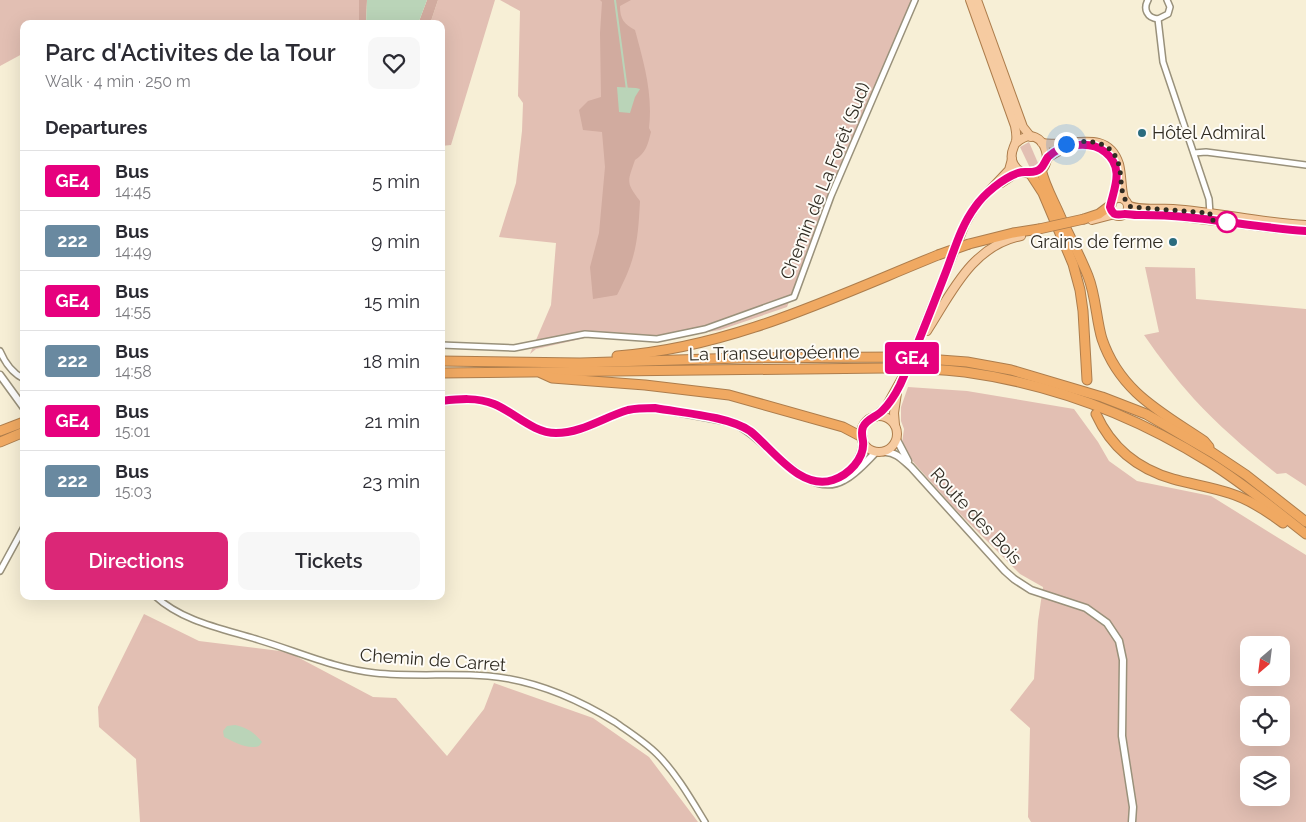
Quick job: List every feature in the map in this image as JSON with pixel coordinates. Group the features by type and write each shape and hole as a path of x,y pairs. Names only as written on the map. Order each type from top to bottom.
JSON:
{"highway":[{"path":"1041,169 1046,186 1088,277 1102,337 1110,359 1134,392 1204,441 1214,453"},
{"path":"1026,172 1043,193 1073,264 1078,281 1083,311 1087,380"},
{"path":"580,363 596,358 664,351 752,329 969,244 1014,233 1039,230 1084,220 1099,214 1112,203"},
{"name":"La Transeuropéenne","path":"445,361 580,363 891,356 968,362 1011,370 1102,397 1146,414 1214,453 1270,492 1306,522"},
{"name":"La Transeuropéenne","path":"445,373 925,369 1002,378 1082,400 1150,428 1218,468 1306,535"},
{"path":"537,372 552,378 645,385 729,395 843,426 862,439"},
{"path":"1096,414 1109,437 1118,447 1145,468 1174,479 1231,493 1264,510 1296,532 1306,535"},
{"path":"0,431 20,423"},
{"path":"0,442 20,434"}],"main road":[{"path":"970,0 1012,116 1017,135 1016,143"},
{"path":"977,0 1023,127 1031,137 1042,143 1061,145 1088,140 1109,149 1117,159 1119,166 1128,210 1124,214"},
{"path":"914,352 965,224 976,205 1009,170 1012,150 1016,143 1022,138 1031,137"},
{"path":"991,189 1007,178 1041,169 1047,158 1047,150 1042,143"},
{"path":"1047,158 1073,146 1084,145 1100,148 1112,159 1115,166 1117,180 1111,210 1115,214"},
{"path":"1012,159 1017,168 1026,172"},
{"path":"1112,203 1119,198 1135,208 1175,209 1281,229 1306,230"},
{"path":"1084,220 1124,214 1210,216 1306,225"},
{"path":"918,342 944,302 977,258 1002,241 1039,230"},
{"path":"899,386 886,407 866,422 862,432 862,439 866,446 880,452 890,448 896,440 897,430 894,413 902,378"},
{"path":"875,417 886,418 895,425"}],"street":[{"name":"Chemin de La Forêt (Sud)","path":"445,345 514,348 585,334 657,339 705,329 794,297 828,203 915,0"},
{"path":"1148,0 1146,11 1151,17 1158,19 1168,14 1170,6 1167,0"},
{"path":"1158,19 1163,62 1210,199 1210,216"},
{"path":"1194,153 1206,152 1306,165"},
{"path":"0,351 8,366 20,377"},
{"path":"0,375 20,402"},
{"path":"445,401 467,399 495,404 537,428 554,433 571,432 628,410 645,408 655,408 731,422 748,430 804,478 830,484 853,475 880,452"},
{"path":"822,483 841,477 852,469 862,452 862,439"},
{"name":"Route des Bois","path":"896,440 911,467"},
{"name":"Route des Bois","path":"880,452 891,452 911,467 1014,579 1031,590 1086,608 1107,623 1119,641 1123,660 1122,736 1133,807 1132,822"},
{"path":"0,571 20,535"},
{"name":"Chemin de Carret","path":"162,600 198,622 347,668 398,675 488,676 518,680 540,686 570,698 621,726 657,754 705,822"}],"shaded area":[{"path":"0,0 359,0 359,20 20,20 20,55 0,66"},
{"path":"359,0 367,0 366,20 359,20"},
{"path":"367,0 427,0 420,20 366,20"},
{"path":"427,0 438,0 431,20 420,20"},
{"path":"438,0 495,0 451,145 445,146 445,20 431,20"},
{"path":"500,0 913,0 827,202 787,307 720,330 659,339 585,338 536,349 530,354 551,305 556,243 499,237 516,183 523,103 518,96 520,11"},
{"path":"600,0 631,0 620,6 620,11 623,21 635,30 642,54 649,91 649,128 651,132 644,151 635,160 629,181 632,190 640,201 637,239 632,260 617,295 593,299 590,267 599,233 605,167 602,132 583,130 579,110 588,101 601,97 600,33 602,2"},
{"path":"617,87 640,89 635,97 630,113 619,112"},
{"path":"1029,142 1038,163 1030,168 1020,147"},
{"path":"1145,267 1195,268 1196,299 1306,309 1306,486 1286,473 1277,474 1255,456 1213,419 1174,376 1144,335 1159,332"},
{"path":"908,387 967,391 1074,409 1109,461 1137,481 1211,496 1306,555 1306,822 1031,822 1028,817 1030,728 1010,710 1034,679 1038,621 1043,587 1020,574 955,509 907,455 902,443 904,429 901,421 901,407"},
{"path":"144,614 199,641 288,652 373,697 396,698 447,756 484,709 494,683 593,718 649,757 698,822 140,822 136,759 99,727 98,707"},
{"path":"235,725 250,731 262,742 259,746 250,747 224,737 223,731 227,726"}],"waterway":[{"path":"615,0 627,90"}],"bus line":[{"name":"GE4","path":"445,401 473,399 495,404 537,428 554,433 571,432 628,410 645,408 655,408 731,422 748,430 804,478 809,481 822,483 841,477 852,469 862,452 863,426 883,411 899,386 971,212 991,189 1020,172 1030,173 1038,171 1051,155 1073,146 1084,145 1100,148 1106,153 1112,159 1115,166 1117,180 1110,207 1113,213 1119,216 1124,214 1175,216 1306,231"}],"place":[{"name":"Hôtel Admiral","path":"1142,133"},
{"name":"Grains de ferme","path":"1173,242"}],"route":[{"path":"1066,144 1088,140 1109,149 1117,159 1124,200 1131,207 1210,213 1210,220 1227,222"}]}
